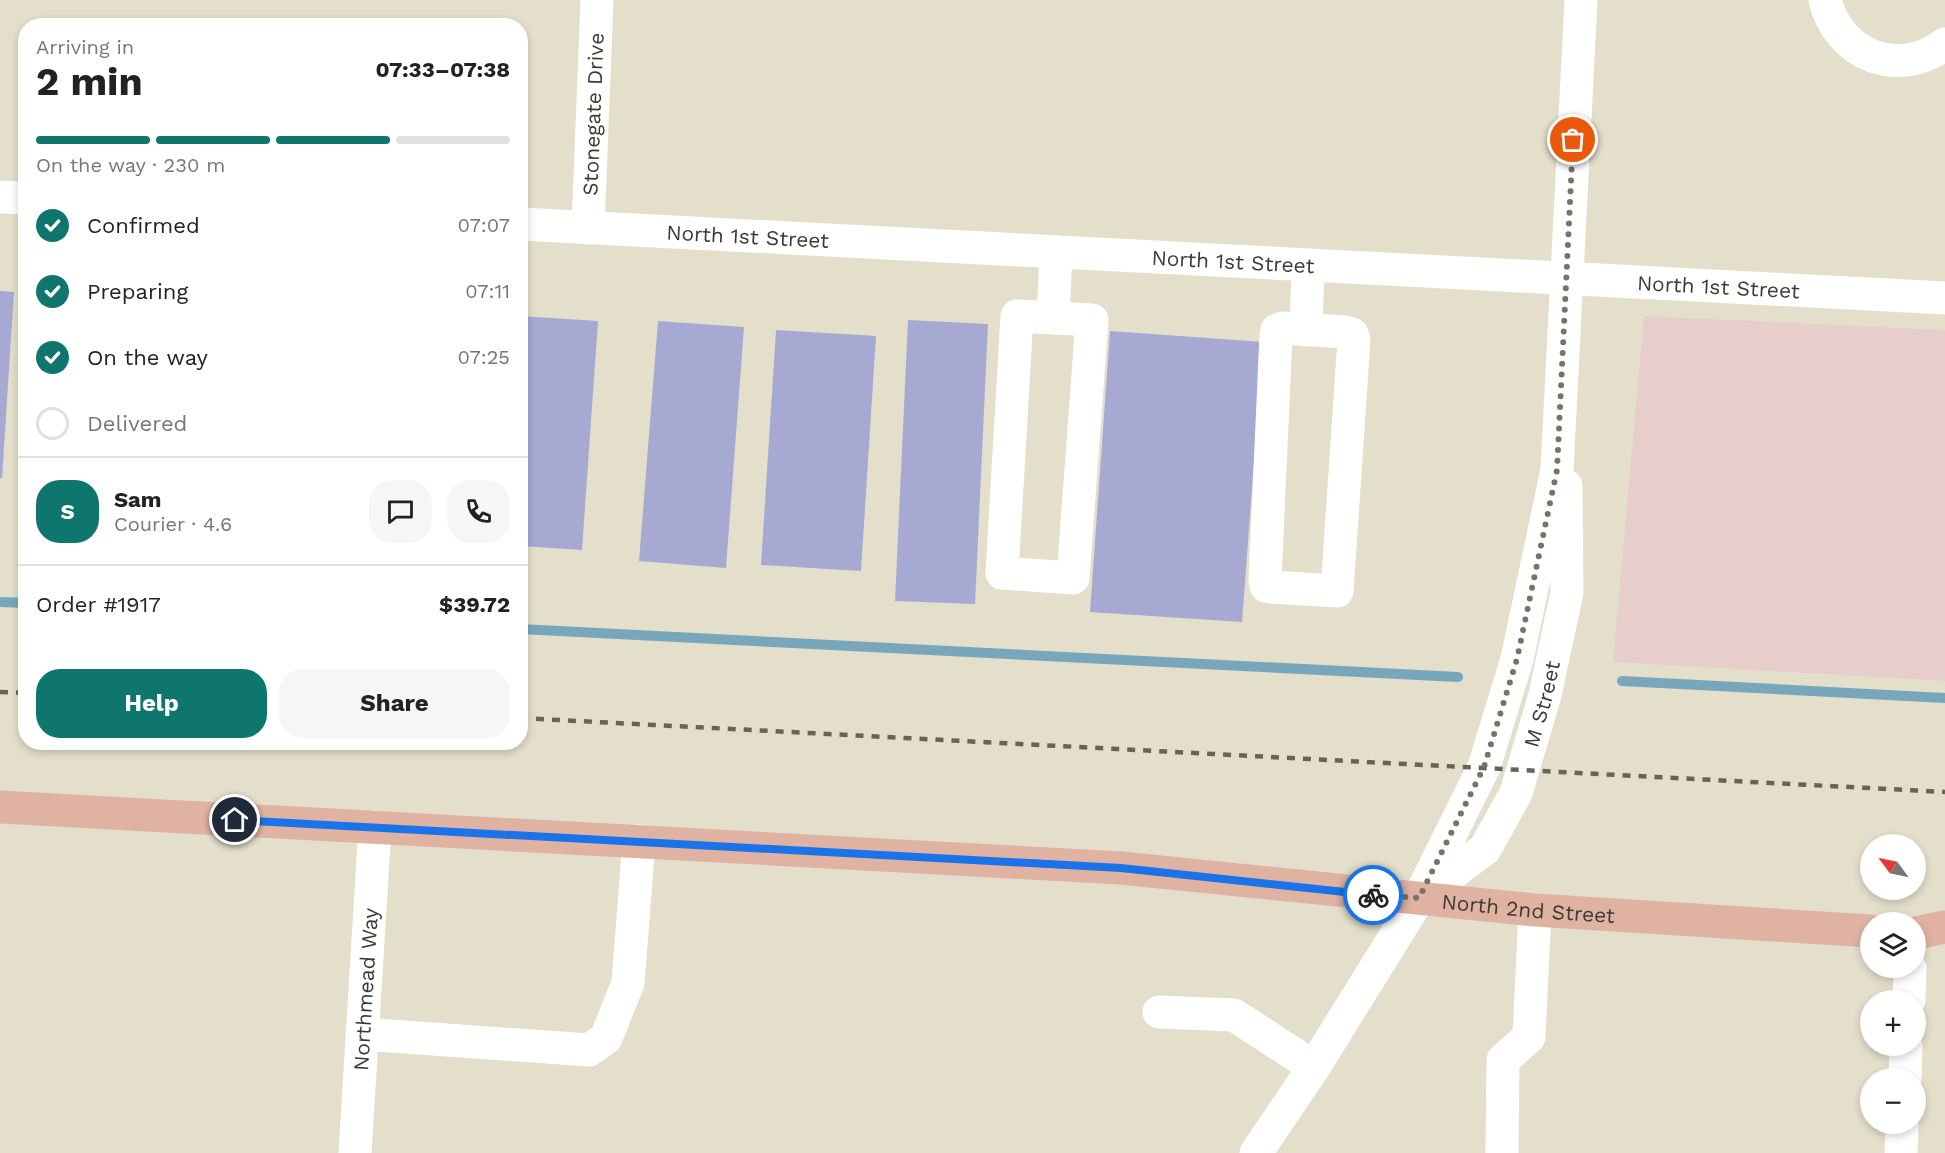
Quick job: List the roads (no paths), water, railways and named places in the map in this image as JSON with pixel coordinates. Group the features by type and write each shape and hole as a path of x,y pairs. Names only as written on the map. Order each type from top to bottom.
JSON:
{"main road":[{"name":"North 2nd Street","path":"0,807 1121,868 1535,910 1860,930"},
{"path":"1926,931 1945,927"},
{"path":"1926,935 1945,939"}],"street":[{"name":"Stonegate Drive","path":"588,228 597,0"},
{"name":"M Street","path":"1256,1153 1314,1067 1419,898 1484,767 1517,659 1557,470 1581,0"},
{"path":"1825,0 1829,16 1844,39 1869,55 1896,61 1917,58 1945,44"},
{"path":"0,197 18,198"},
{"name":"North 1st Street","path":"528,224 1945,298"},
{"path":"1053,318 1056,252"},
{"path":"1306,330 1308,266"},
{"path":"1017,316 1053,318 1092,320 1073,578 1002,573 1017,316"},
{"path":"1282,328 1306,330 1345,332 1352,334 1354,340 1337,591 1271,587 1266,586 1265,581 1275,335 1277,330 1282,328"},
{"name":"Northmead Way","path":"355,1153 375,827"},
{"path":"362,1034 589,1050 606,1038 628,983 639,842"},
{"path":"1502,1153 1503,1060 1529,1037 1535,910"},
{"path":"1159,1012 1234,1015 1314,1067"},
{"path":"1901,1153 1902,1134"}],"waterway":[{"path":"0,602 18,603"},
{"path":"528,629 1458,677"},
{"path":"1622,681 1945,698"}],"railway":[{"path":"0,692 18,693"},
{"path":"528,718 1945,792"}]}
